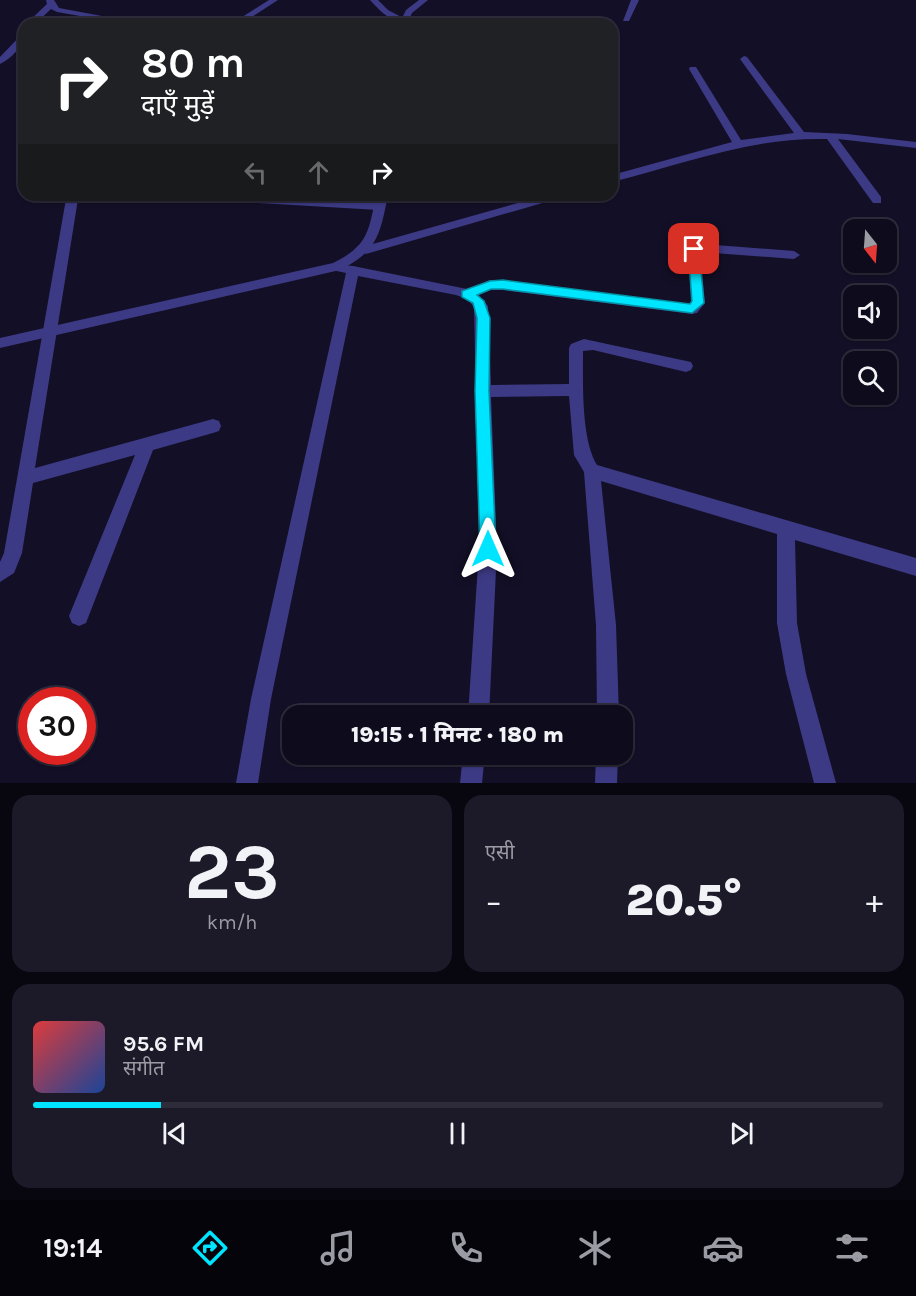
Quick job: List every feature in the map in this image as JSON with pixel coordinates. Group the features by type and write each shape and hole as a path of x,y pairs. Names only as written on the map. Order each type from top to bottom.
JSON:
{"street":[{"path":"245,18 274,0"},
{"path":"374,0 385,12 396,18"},
{"path":"406,18 413,7 424,0"},
{"path":"626,20 635,0"},
{"path":"35,18 50,2 63,11 105,18"},
{"path":"0,61 18,43"},
{"path":"744,59 801,135"},
{"path":"693,69 738,143"},
{"path":"618,177 738,143 801,135 916,145"},
{"path":"830,136 877,200"},
{"path":"0,573 8,567 13,553 72,201"},
{"path":"366,250 373,237 380,201"},
{"path":"248,783 261,699 345,268 366,250 538,201"},
{"path":"466,294 490,285 503,285 692,309 698,303 694,249 794,255"},
{"path":"0,343 345,268 466,294 478,301 482,312 482,391 488,549 479,705"},
{"path":"608,705 606,625 592,471 582,455 575,352 579,346 584,345 686,366"},
{"path":"482,391 576,390"},
{"path":"25,478 213,426"},
{"path":"79,616 147,444"},
{"path":"592,471 916,567"},
{"path":"786,529 787,623 796,674 825,783"},
{"path":"471,783 473,765"},
{"path":"606,783 607,765"}],"route":[{"path":"488,549 488,501 482,391 483,318 478,301 466,294 490,285 503,285 692,309 698,303 694,249"}]}
